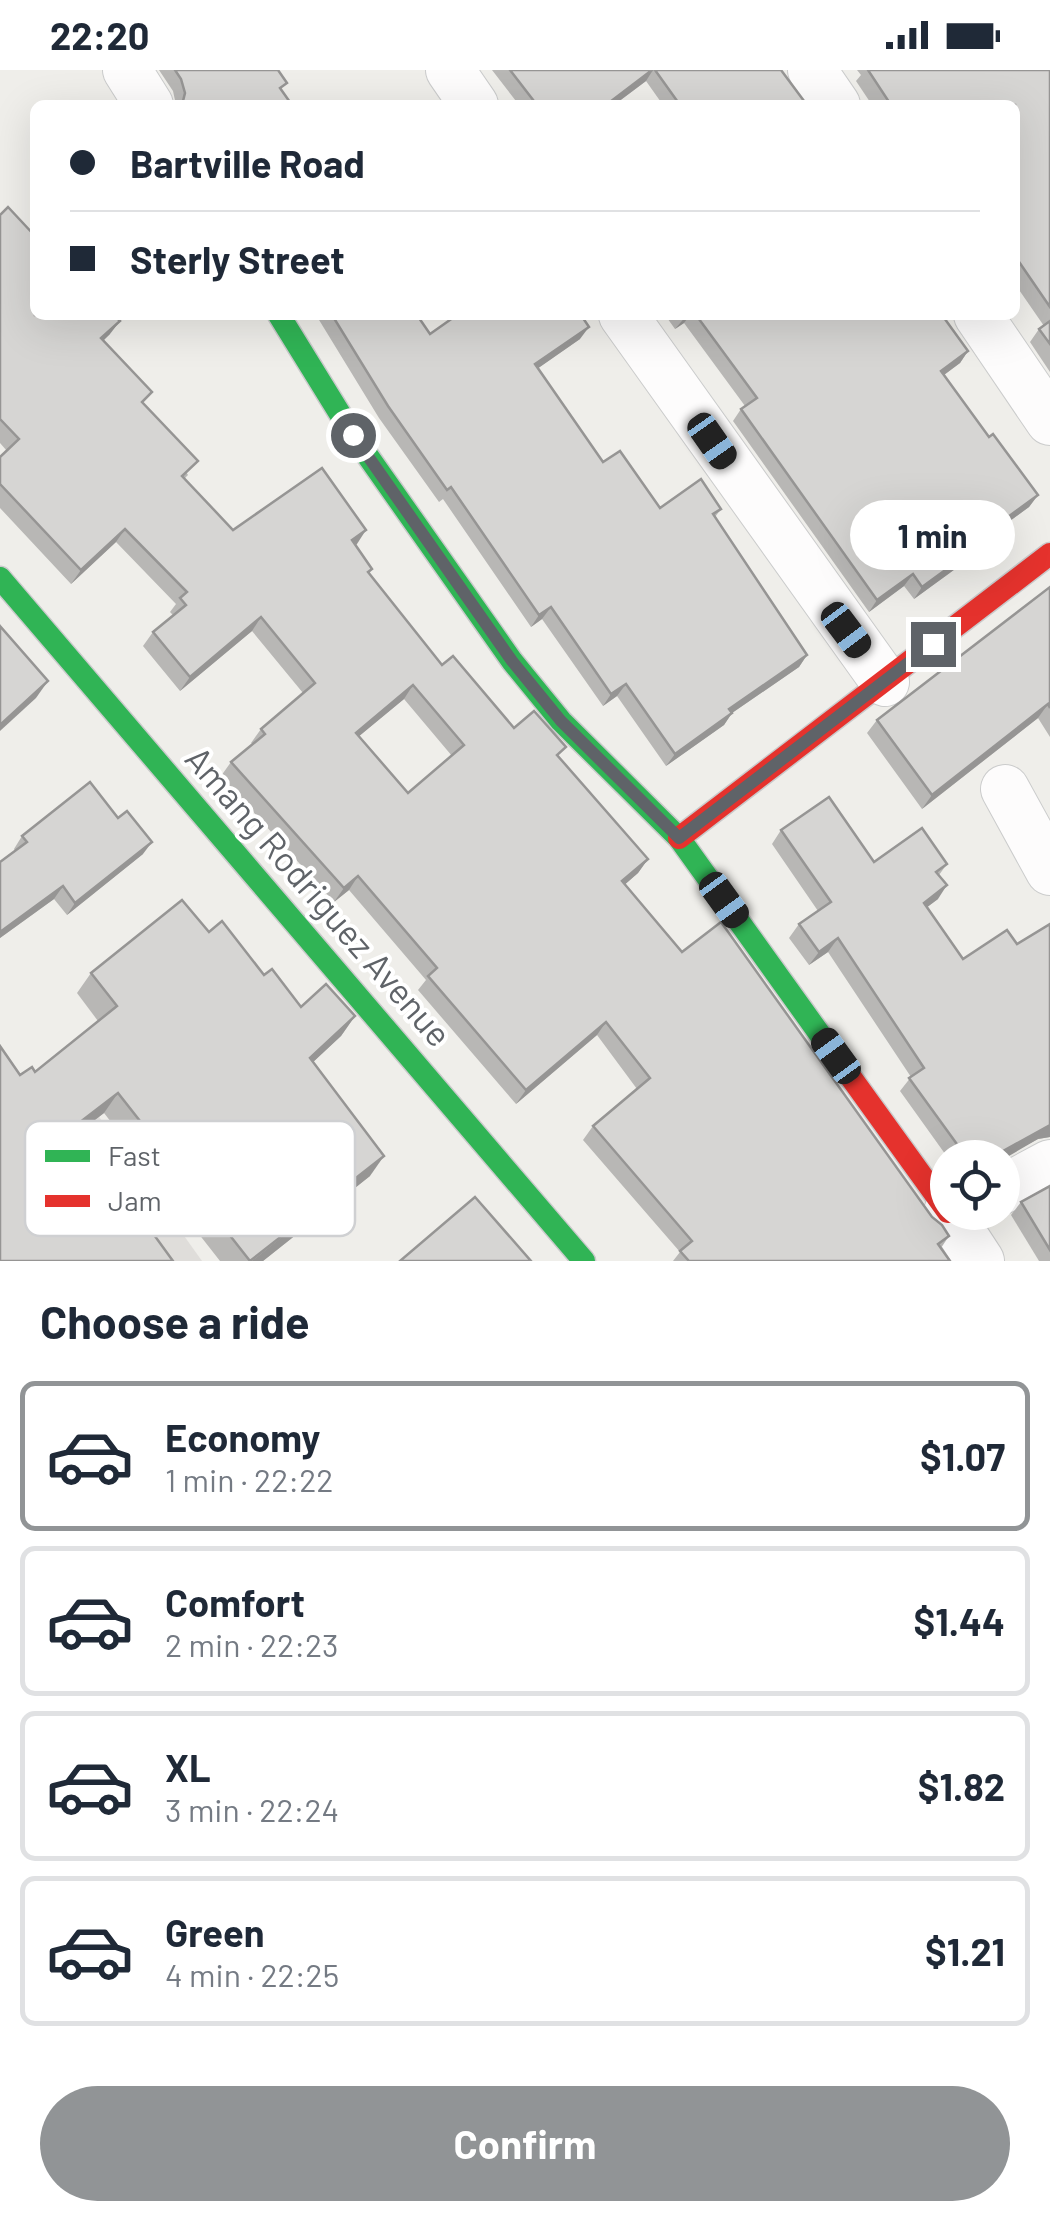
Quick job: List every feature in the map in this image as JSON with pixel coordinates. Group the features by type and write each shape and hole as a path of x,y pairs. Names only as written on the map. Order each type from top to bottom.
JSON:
{"street":[{"path":"127,70 146,100"},
{"path":"450,70 471,100"},
{"path":"812,70 833,100"},
{"path":"282,320 353,435 512,661 561,721 679,838 930,1184"},
{"path":"627,320 885,682"},
{"path":"981,320 1050,421"},
{"path":"679,838 1050,554"},
{"name":"Amang Rodriguez Avenue","path":"0,578 584,1261"},
{"path":"1005,789 1050,870"},
{"path":"1020,1180 1050,1164"},
{"path":"962,1230 980,1261"}],"shaded area":[{"path":"92,1107 102,1121 76,1121"},
{"path":"25,1167 25,1236 184,1236 202,1261 0,1261 0,1189"}],"building":[{"path":"175,70 278,70 287,83 280,88 288,100 183,100 181,79"},
{"path":"510,70 652,70 613,100 533,100"},
{"path":"655,70 781,70 803,100 676,100"},
{"path":"868,70 1050,70 1050,307 1020,263 1020,100 888,100"},
{"path":"8,207 30,231 30,320 120,321 101,338 152,392 142,402 198,461 182,476 233,530 322,468 366,530 352,540 372,569 368,572 442,665 453,656 514,728 534,711 566,747 557,755 648,859 622,881 682,952 721,922 930,1214 930,1230 945,1230 949,1236 938,1244 950,1261 689,1261 680,1251 692,1241 593,1126 650,1078 606,1022 526,1090 428,976 437,968 358,876 344,888 231,762 265,734 261,729 315,683 261,617 190,677 153,632 186,605 180,598 187,592 125,529 81,570 0,484 0,457 19,439 0,419 0,215","holes":["413,685 464,745 408,793 356,733"]},
{"path":"335,320 420,320 430,334 450,320 584,320 589,327 535,364 603,462 620,451 660,508 701,479 721,509 713,514 807,655 729,709 732,713 675,754 626,684 611,694 551,607 539,615 451,487 447,490 388,406"},
{"path":"700,320 946,320 968,351 941,371 1038,495 967,547 970,552 922,587 913,574 877,600 741,409 757,398"},
{"path":"1050,321 1050,344 1039,329"},
{"path":"1050,587 1050,708 1048,704 932,795 877,720"},
{"path":"0,626 48,681 0,725"},
{"path":"90,782 118,818 127,811 152,842 75,903 63,886 0,932 0,862 27,842 22,836"},
{"path":"829,797 874,862 922,828 947,864 936,872 947,885 924,903 963,959 1007,930 1017,944 1050,924 1050,1125 1020,1142 954,1140 909,1078 924,1068 838,938 819,952 799,924 831,902 781,830"},
{"path":"182,900 209,932 222,921 264,975 272,969 301,1007 326,984 355,1016 310,1058 384,1156 355,1179 355,1121 140,1121 118,1093 82,1121 25,1121 25,1236 155,1236 173,1261 0,1261 0,1046 20,1075 32,1067 35,1072 117,1006 91,973"},
{"path":"1050,1186 1050,1250 1021,1202"},
{"path":"475,1197 531,1261 400,1261"},
{"path":"230,1236 282,1236 250,1261"}],"traffic: fast":[{"path":"282,320 353,435 512,661 561,721 679,838 834,1054"},
{"path":"0,578 584,1261"}],"traffic: jam":[{"path":"679,838 1050,554"},
{"path":"834,1054 930,1187"}],"route":[{"path":"353,435 512,661 561,721 679,838 933,644"}]}
